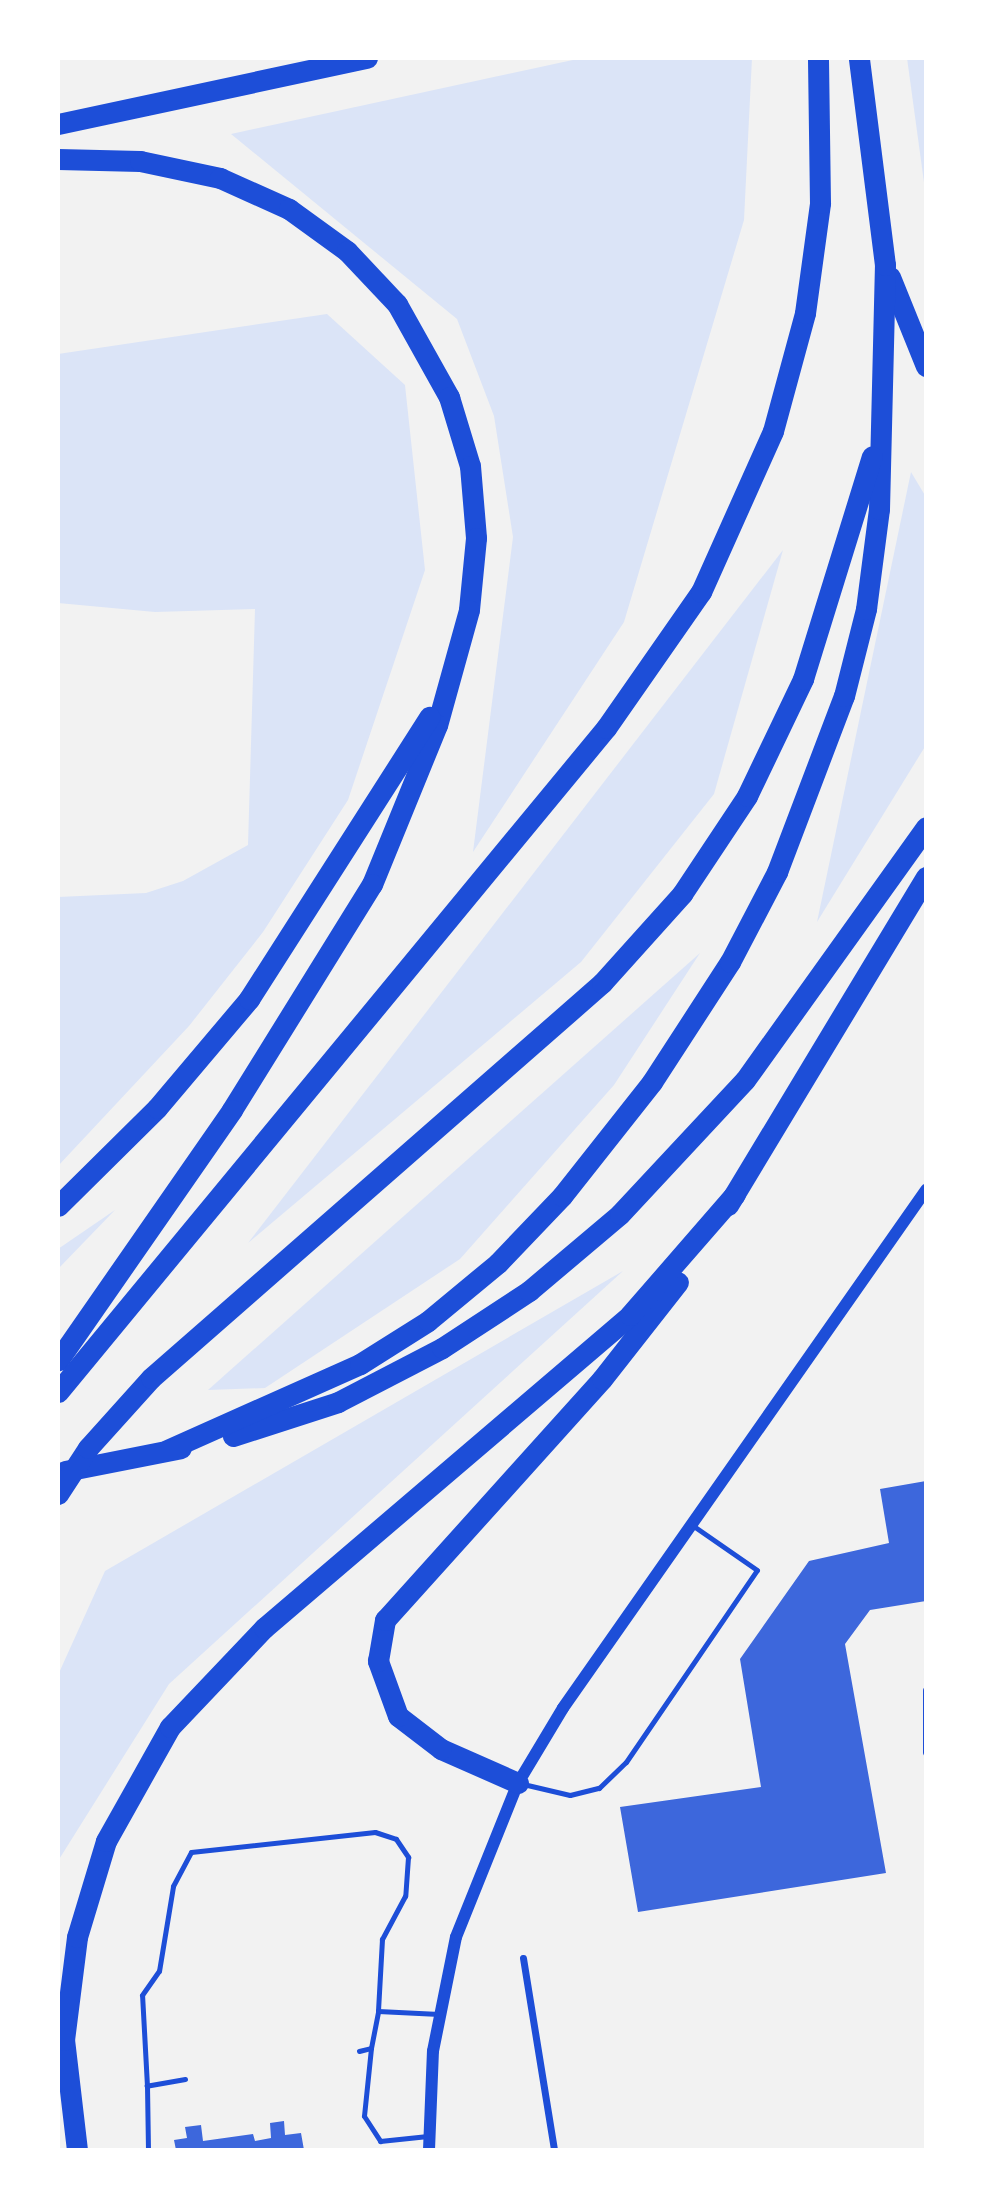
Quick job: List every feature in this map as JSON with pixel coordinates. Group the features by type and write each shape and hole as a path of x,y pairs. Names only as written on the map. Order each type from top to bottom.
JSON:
{"highway":[{"path":"58,124 367,58"},
{"path":"58,1392 606,728 701,592 773,431 805,313 823,148 818,58"},
{"path":"167,1450 360,1364 464,1293 562,1196 680,1042 776,872 844,696 874,558 883,392 885,265 859,58"},
{"path":"58,159 180,167 256,191 347,251 397,304 449,397 470,466 473,574 449,678 408,807 349,925 200,1159 58,1360"},
{"path":"885,265 926,366"},
{"path":"58,1494 88,1448 151,1378 602,983 704,864 769,755 818,641 861,504 883,392"},
{"path":"58,1206 157,1108 249,999 386,793 449,678"},
{"path":"58,1472 127,1460 271,1426 381,1382 485,1322 573,1255 664,1172 745,1080 926,827"},
{"path":"518,1783 441,1749 398,1716 378,1661 385,1620 610,1368 735,1194 926,877"},
{"path":"76,2150 64,2039 77,1937 106,1841 170,1727 264,1628 622,1322 735,1194"}],"street":[{"path":"429,2150 439,2014 469,1895 518,1783 692,1525 926,1190"},
{"path":"926,1690 926,1752"},
{"path":"523,1958 554,2150"}],"lane":[{"path":"518,1783 570,1795 599,1788 626,1762 757,1570 692,1525"},
{"path":"148,2150 142,1995 159,1971 173,1886 191,1852 375,1832 396,1839 408,1857 405,1896 382,1939 378,2011 364,2116 380,2141 428,2136"},
{"path":"378,2011 439,2014"},
{"path":"359,2051 371,2048"},
{"path":"147,2086 186,2079"}],"shaded area":[{"path":"582,58 752,58 744,220 624,622 473,852 513,537 494,416 457,319 231,134"},
{"path":"907,58 926,58 926,197"},
{"path":"327,314 405,385 425,570 348,800 263,932 189,1026 58,1166 58,897 146,893 183,881 248,845 255,609 155,612 58,603 58,354"},
{"path":"911,472 926,497 926,745 817,922"},
{"path":"783,550 714,794 581,962 248,1243"},
{"path":"700,953 614,1085 460,1259 265,1388 208,1390"},
{"path":"115,1210 58,1269 58,1249"},
{"path":"623,1271 169,1684 58,1861 58,1675 105,1571"}],"building":[{"path":"926,1481 926,1601 870,1610 845,1644 886,1873 638,1912 620,1807 761,1787 740,1659 809,1561 889,1543 880,1489"},
{"path":"284,2121 285,2135 301,2133 304,2150 176,2150 174,2140 187,2138 185,2127 201,2125 203,2141 253,2134 255,2141 271,2138 270,2123"}]}
